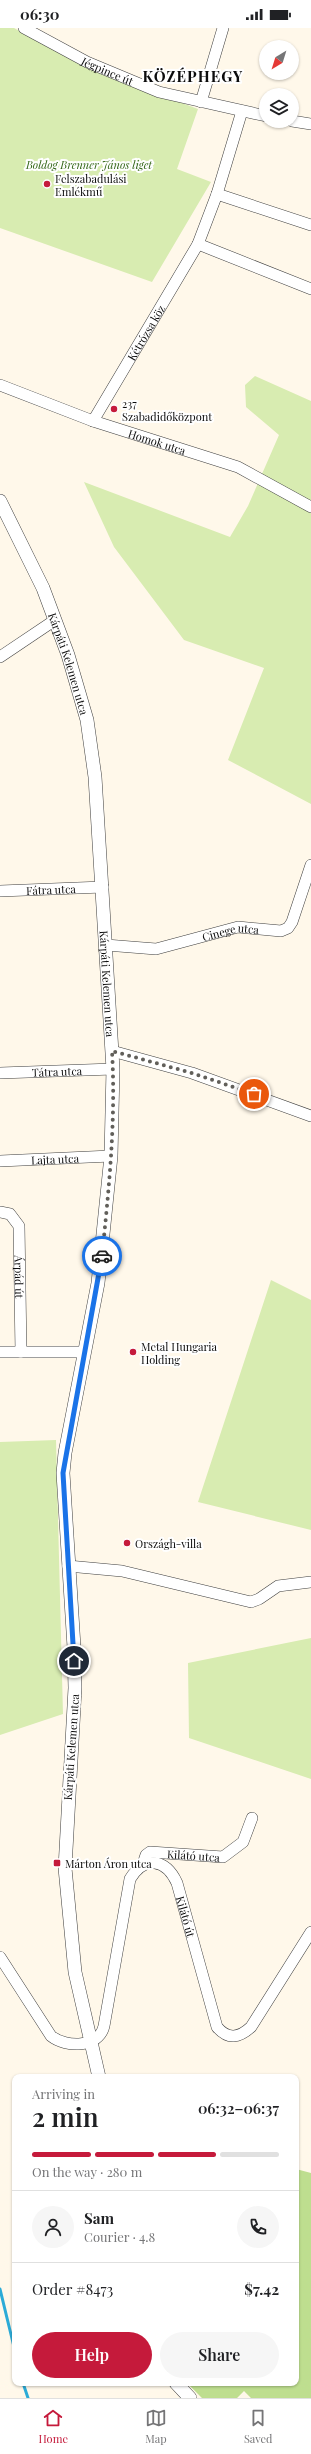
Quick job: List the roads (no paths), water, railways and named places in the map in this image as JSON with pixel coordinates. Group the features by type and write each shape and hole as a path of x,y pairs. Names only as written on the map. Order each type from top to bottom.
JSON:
{"street":[{"name":"Jégpince út","path":"24,28 87,62 159,92 202,102 240,115 259,116"},
{"path":"202,102 223,28"},
{"name":"Kétrózsa köz","path":"93,421 198,244 217,194 240,115"},
{"path":"299,122 311,124"},
{"path":"217,194 311,225"},
{"path":"198,244 311,288"},
{"name":"Homok utca","path":"0,385 93,421 238,467 311,507"},
{"name":"Kárpáti Kelemen utca","path":"2,508 43,588 79,692 92,740 103,887 113,1069 111,1156 101,1265 63,1473 74,1647 74,1688 65,1868 75,1972 98,2074"},
{"path":"0,657 55,620"},
{"name":"Cinege utca","path":"106,945 156,948 238,928 281,931 288,928 292,922 311,865"},
{"name":"Fátra utca","path":"0,891 103,887"},
{"path":"112,1051 192,1073 311,1116"},
{"name":"Tátra utca","path":"0,1073 113,1069"},
{"name":"Lajta utca","path":"0,1161 111,1156"},
{"name":"Árpád út","path":"0,1212 10,1214 19,1226 21,1352"},
{"path":"0,1352 84,1352"},
{"path":"68,1566 122,1571 251,1602 259,1599 278,1586 311,1582"},
{"name":"Kilátó utca","path":"143,1864 146,1855 150,1852 223,1857 243,1842 252,1818"},
{"name":"Kilátó út","path":"143,1864 154,1862 164,1865 172,1872 177,1883 217,2027 228,2036 240,2036 251,2026 311,1932"},
{"path":"0,1957 51,2036 57,2041 80,2044 92,2041 102,2033 130,1879 136,1870 143,1864"},
{"path":"179,2386 190,2398"}],"waterway":[{"path":"0,2289 12,2339"},
{"path":"24,2386 28,2398"}],"place":[{"name":"Felszabadulási Emlékmű","path":"47,184"},
{"name":"237 Szabadidőközpont","path":"114,409"},
{"name":"Metal Hungaria Holding","path":"133,1352"},
{"name":"Országh-villa","path":"127,1543"},
{"name":"Márton Áron utca","path":"57,1863"}],"district":[{"name":"KÖZÉPHEGY","path":"193,76"}],"park label":[{"name":"Boldog Brenner János liget","path":"89,164"}]}
